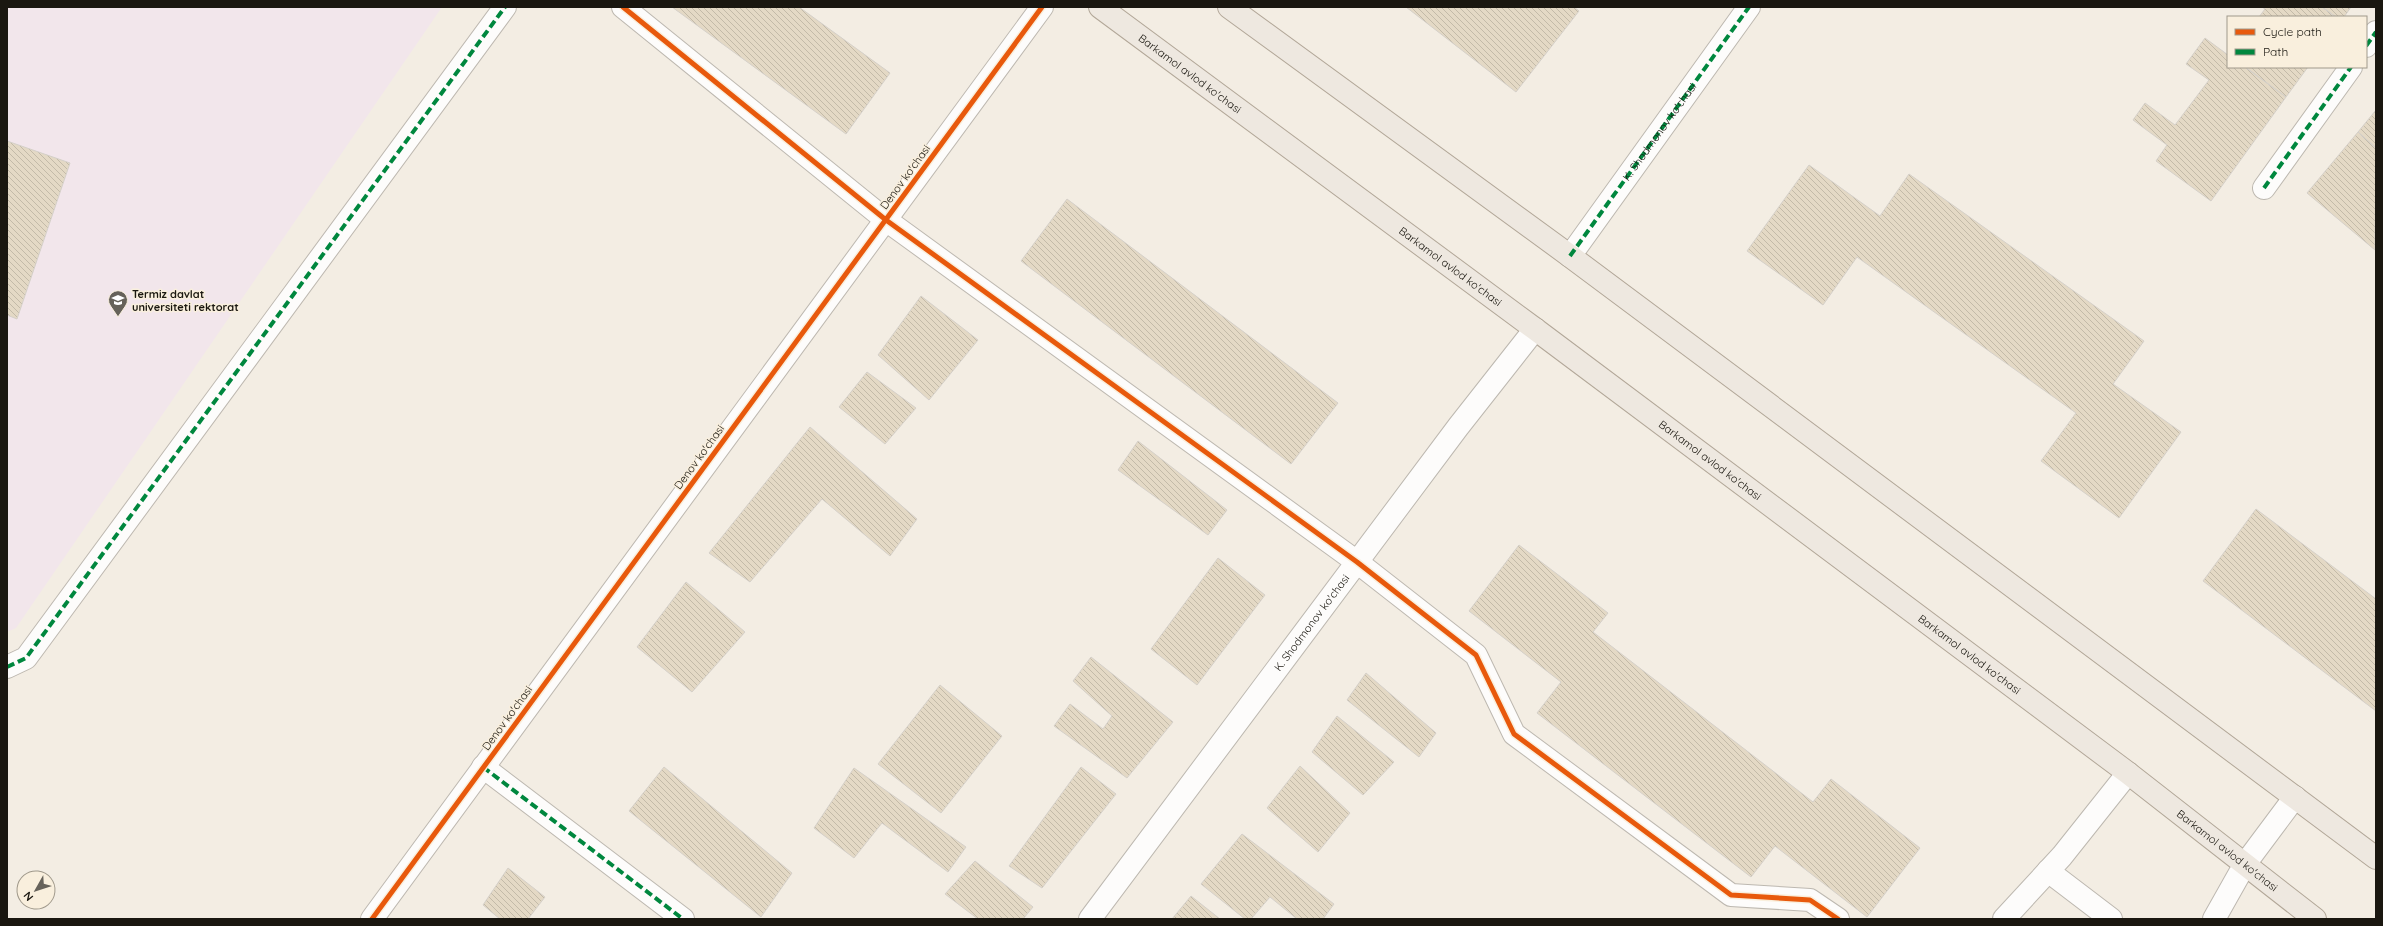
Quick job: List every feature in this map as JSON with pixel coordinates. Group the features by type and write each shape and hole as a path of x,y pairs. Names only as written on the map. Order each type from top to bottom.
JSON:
{"main road":[{"name":"Barkamol avlod ko'chasi","path":"1100,7 1535,329 2128,773 2315,919"},
{"path":"1230,7 1570,256 2295,796 2376,858"}],"street":[{"path":"7,667 26,658 505,7"},
{"path":"623,7 886,220 1357,562 1476,655 1514,734 1731,895 1810,900 1838,919"},
{"name":"Denov ko'chasi","path":"372,919 1042,7"},
{"name":"K. Shodmonov ko'chasi","path":"1570,256 1749,7"},
{"path":"2367,45 2376,32"},
{"path":"2264,188 2350,68"},
{"name":"K. Shodmonov ko'chasi","path":"1090,919 1357,562 1535,329"},
{"path":"483,767 683,919"},
{"path":"2004,919 2048,871 2128,773"},
{"path":"2214,919 2245,864 2295,796"},
{"path":"2048,871 2111,919"}],"shaded area":[{"name":"Termiz davlat universiteti rektorat","path":"7,7 442,7 16,628 7,632"}],"building":[{"path":"672,7 799,7 890,73 846,134"},
{"path":"1406,7 1574,7 1579,11 1516,92"},
{"path":"2262,7 2322,7 2335,16 2260,16 2265,9"},
{"path":"2322,7 2351,7 2345,16 2335,16"},
{"path":"2205,38 2227,54 2227,68 2246,68 2286,97 2211,201 2156,161 2167,145 2133,120 2145,103 2175,125 2209,80 2186,64"},
{"path":"2246,68 2307,68 2286,97"},
{"path":"2376,110 2376,148 2358,132"},
{"path":"2358,132 2376,148 2375,250 2307,193"},
{"path":"7,141 70,163 17,319 7,315"},
{"path":"1809,165 1880,216 1909,174 2144,341 2113,384 2181,432 2119,518 2041,461 2076,413 1857,257 1823,305 1747,251"},
{"path":"1067,199 1338,403 1291,464 1021,261"},
{"path":"921,296 978,340 929,400 878,355"},
{"path":"867,372 916,408 885,444 839,407"},
{"path":"810,427 917,519 890,556 822,499 750,582 709,553"},
{"path":"1138,441 1227,510 1208,535 1118,470"},
{"path":"2256,509 2376,599 2376,711 2203,581"},
{"path":"1519,545 1608,613 1593,632 1813,802 1831,779 1920,848 1867,917 1775,846 1751,877 1537,713 1561,682 1469,611"},
{"path":"1218,558 1265,595 1197,685 1151,649"},
{"path":"686,582 745,632 692,692 637,647"},
{"path":"1091,657 1173,722 1127,778 1054,726 1070,704 1103,729 1112,716 1073,681"},
{"path":"1366,673 1436,733 1419,757 1347,700"},
{"path":"940,685 1002,736 941,813 878,764"},
{"path":"1337,716 1394,762 1363,795 1312,752"},
{"path":"1300,766 1350,813 1318,852 1267,808"},
{"path":"664,767 792,873 761,917 629,811"},
{"path":"1081,767 1116,794 1042,888 1009,866"},
{"path":"854,768 966,847 948,872 882,823 854,858 814,828"},
{"path":"1242,834 1334,904 1323,919 1297,919 1270,897 1251,919 1245,919 1201,884"},
{"path":"975,861 1033,907 1023,919 978,919 945,894"},
{"path":"508,868 545,897 528,919 500,919 483,905"},
{"path":"1191,896 1220,919 1172,919"}],"marked path":[{"path":"7,667 26,658 505,7"},
{"path":"1570,256 1749,7"},
{"path":"2367,45 2376,32"},
{"path":"2264,188 2350,68"},
{"path":"483,767 683,919"}],"cycle path":[{"path":"623,7 886,220 1357,562 1476,655 1514,734 1731,895 1810,900 1838,919"},
{"path":"372,919 1042,7"}],"place":[{"name":"Termiz davlat universiteti rektorat","path":"118,317"}]}
